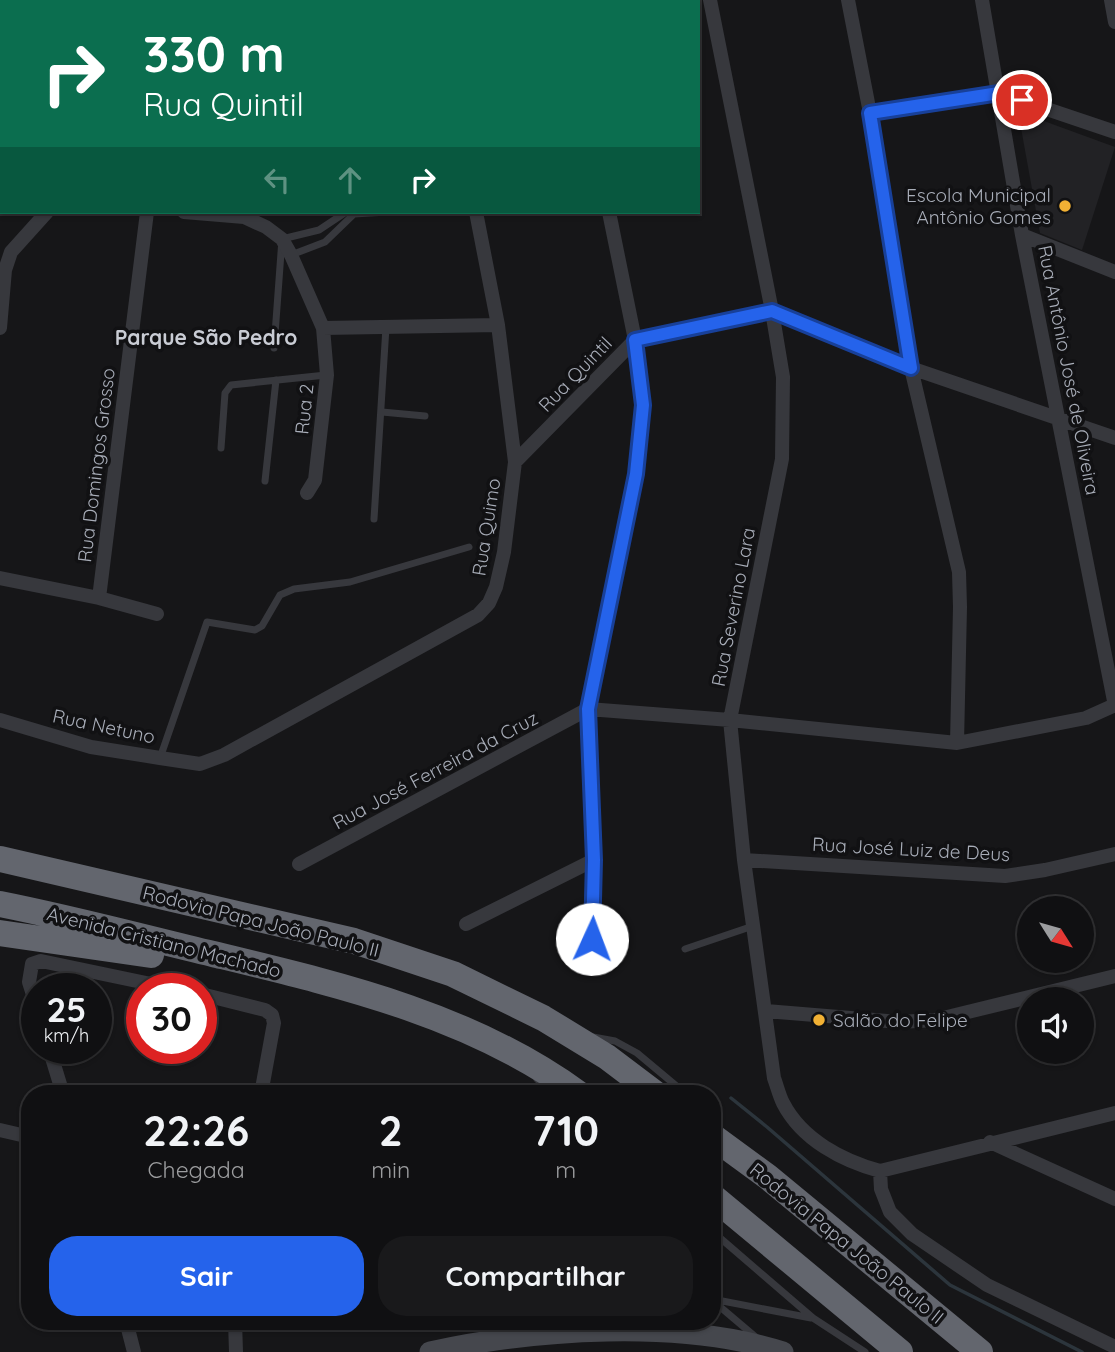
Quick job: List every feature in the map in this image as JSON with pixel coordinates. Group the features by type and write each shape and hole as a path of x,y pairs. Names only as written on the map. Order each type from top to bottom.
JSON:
{"highway":[{"name":"Rodovia Papa João Paulo II","path":"0,859 354,941 453,974 543,1018 607,1057 644,1085"},
{"name":"Avenida Cristiano Machado","path":"0,904 328,982"},
{"path":"0,933 145,953 288,983 328,982 452,1022 567,1085"},
{"name":"Rodovia Papa João Paulo II","path":"721,1143 768,1177 980,1352"},
{"path":"721,1203 900,1352"}],"street":[{"name":"Rua Severino Lara","path":"710,0 783,377 782,459 730,720 744,860 774,1078 784,1104 797,1124 830,1152 854,1164 880,1171"},
{"path":"848,0 870,113 911,368 958,572 960,607 957,743"},
{"name":"Rua Antônio José de Oliveira","path":"982,0 1022,235 1115,706"},
{"path":"1113,0 1115,22"},
{"path":"870,113 999,93 1115,132"},
{"path":"0,328 5,270 11,252 45,214"},
{"name":"Rua Domingos Grosso","path":"99,598 147,214"},
{"path":"208,214 244,217 282,239"},
{"name":"Rua Quimo","path":"200,764 224,755 478,615 489,603 496,587 504,552 515,462 498,325 476,214"},
{"path":"592,966 594,860 588,709 636,474 643,405 635,340 609,214"},
{"path":"1022,235 1115,272"},
{"name":"Rua 2","path":"282,239 323,328 327,375 315,480 307,493"},
{"name":"Rua Quintil","path":"515,462 635,340 772,311"},
{"path":"772,311 911,368 1115,438"},
{"path":"323,328 498,325"},
{"path":"0,578 99,598 157,614"},
{"path":"588,709 957,743 1086,718 1115,706"},
{"name":"Rua José Ferreira da Cruz","path":"299,864 588,709"},
{"name":"Rua Netuno","path":"0,720 91,747 200,764"},
{"name":"Rua José Luiz de Deus","path":"744,860 1005,876 1115,854"},
{"path":"466,924 594,860"},
{"path":"30,973 32,964 41,961 98,973"},
{"path":"766,1011 899,1021 935,1020 1115,976"},
{"path":"217,998 265,1010 272,1015 274,1023 263,1085"},
{"path":"54,1064 60,1085"},
{"path":"1115,1113 880,1171 881,1189 890,1212 912,1234 987,1285 1115,1347"},
{"path":"0,1130 21,1135"},
{"path":"990,1142 1115,1199"},
{"path":"128,1330 134,1352"},
{"path":"236,1330 236,1352"},
{"path":"430,1352 496,1345 573,1332 706,1336 775,1349"}],"lane":[{"path":"274,348 282,239 319,229 343,214"},
{"path":"291,255 325,242 354,214"},
{"path":"319,229 325,242"},
{"path":"374,519 386,327"},
{"path":"221,448 225,393 232,385 327,375"},
{"path":"265,481 276,380"},
{"path":"382,412 425,416"},
{"path":"160,758 207,622 255,630 262,626 280,595 294,589 349,582 469,547"},
{"path":"685,949 754,926"},
{"path":"568,1033 615,1041 637,1053 675,1085"},
{"path":"516,1055 542,1085"},
{"path":"721,1239 813,1318 865,1352"},
{"path":"721,1301 813,1318"},
{"path":"721,1306 775,1349"}],"shaded area":[{"name":"Escola Municipal Antônio Gomes","path":"1022,113 1115,147 1082,250 1040,233 1019,117"}],"waterway":[{"path":"731,1098 950,1285 1082,1352"}],"place":[{"name":"Escola Municipal Antônio Gomes","path":"1065,206"},
{"name":"Salão do Felipe","path":"819,1020"}],"district":[{"name":"Parque São Pedro","path":"206,337"}],"route":[{"path":"592,939 594,860 588,709 636,474 643,405 635,340 772,311 911,368 870,113 999,93 1022,100"}]}
